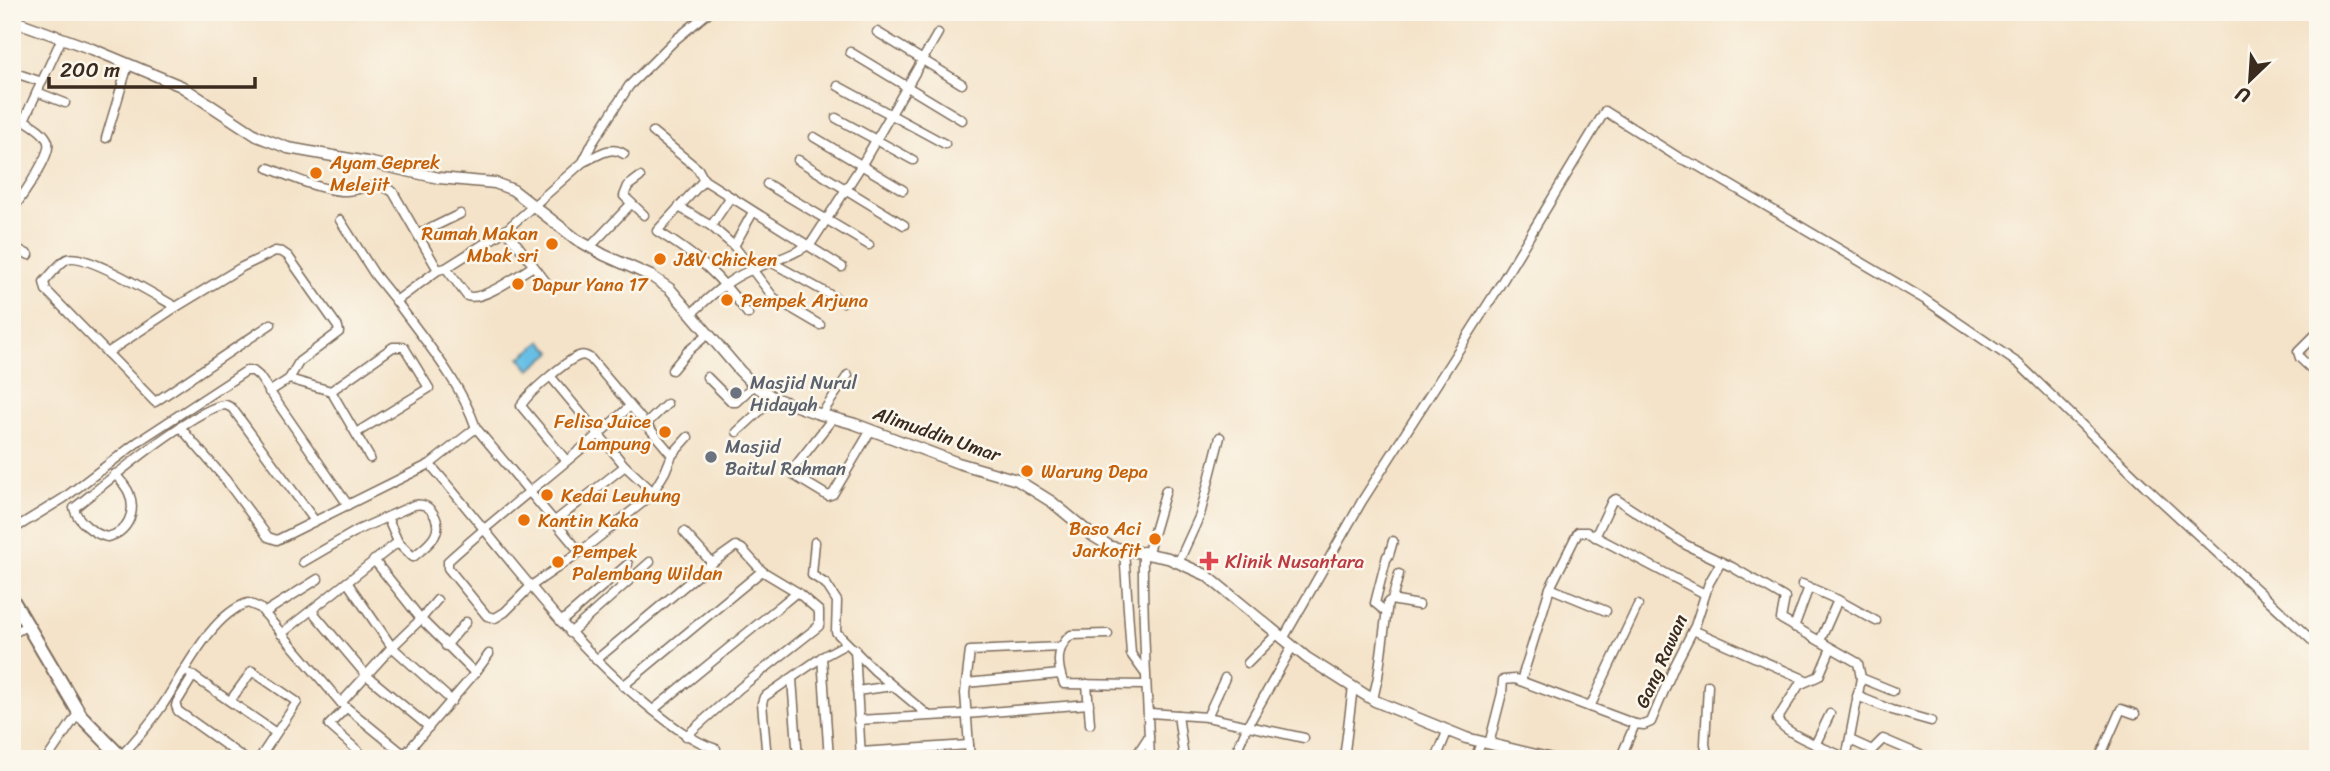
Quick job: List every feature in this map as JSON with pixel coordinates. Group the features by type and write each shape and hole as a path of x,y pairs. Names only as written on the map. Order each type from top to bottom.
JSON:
{"main road":[{"path":"12,599 79,712 116,756"}],"street":[{"path":"396,301 506,230 583,162 629,86 675,40 709,12"},
{"name":"Alimuddin Umar","path":"12,20 62,37 181,86 257,136 288,148 439,178 495,183 513,190 559,227 590,247 651,276 670,289 754,385 774,398 872,430 958,463 1017,480 1052,502 1093,536 1111,547 1179,561 1217,582 1292,647 1373,699 1447,732 1485,744 1552,759"},
{"path":"877,32 962,84"},
{"path":"692,313 725,283 807,245 815,238 862,166 938,33"},
{"path":"24,120 62,37"},
{"path":"850,52 962,120"},
{"path":"106,138 128,65"},
{"path":"12,72 42,82"},
{"path":"838,86 945,144"},
{"path":"37,92 65,103"},
{"path":"1248,663 1280,637 1362,501 1497,290 1605,111 1675,155 1924,299 2019,364 2318,646"},
{"path":"12,114 44,134 48,148 47,155 12,211"},
{"path":"836,118 913,160"},
{"path":"653,132 698,169 704,180 842,267"},
{"path":"814,136 903,190"},
{"path":"583,162 609,149 624,154"},
{"path":"797,160 904,225"},
{"path":"268,168 333,189 375,186 388,188 442,269 472,298 484,295 533,267"},
{"path":"640,177 625,190 625,198 644,215"},
{"path":"704,180 657,232 702,260 725,283 747,314"},
{"path":"767,184 869,245"},
{"path":"711,226 730,198"},
{"path":"590,247 631,204"},
{"path":"679,207 711,226 734,246 774,298 820,325"},
{"path":"734,246 753,212"},
{"path":"419,234 460,214"},
{"path":"340,220 374,275 396,301 450,377 470,409 476,428 580,552"},
{"path":"506,230 545,282"},
{"path":"12,246 29,255"},
{"path":"107,353 242,267 275,251 282,251 339,332 299,362 289,379 269,392"},
{"path":"176,307 85,259 68,258 44,282 44,286 155,402 271,324"},
{"path":"771,262 843,302"},
{"path":"2318,332 2298,352 2300,358 2318,375"},
{"path":"672,370 687,352 708,334"},
{"path":"331,391 393,347 400,346 409,353 429,388 356,433"},
{"path":"566,460 521,406 524,400 577,356 586,356 672,455"},
{"path":"12,530 64,498 139,441 246,371 256,373 348,505"},
{"path":"821,415 848,375"},
{"path":"551,377 625,466 653,492"},
{"path":"707,377 732,402 736,402 754,385"},
{"path":"289,379 331,391 370,458"},
{"path":"737,432 774,398"},
{"path":"116,474 129,492 131,518 124,529 107,537 90,528 74,510 116,474 180,428 219,404 226,405 232,408 314,521"},
{"path":"645,425 667,404"},
{"path":"629,407 448,561 448,568 487,616 495,618 505,612 531,586 580,552 653,492 672,455 688,437"},
{"path":"833,418 795,465 793,472 811,487 831,495 872,430"},
{"path":"180,428 225,479 268,537 277,540 430,464 476,428"},
{"path":"1179,561 1200,515 1220,437"},
{"path":"555,521 625,466"},
{"path":"434,469 570,633 596,660 623,686 686,736 716,749"},
{"path":"1150,759 1150,713 1145,685 1145,552 1166,490"},
{"path":"1595,537 1612,501 1616,499 1659,529 1785,598 1780,616 1858,663 1861,678 1846,758 1783,727 1777,720 1799,685 1819,676 1831,648"},
{"path":"303,562 358,530 387,517 419,504 429,508 439,530 413,558 398,542 387,517"},
{"path":"1521,681 1550,588 1576,533 1585,531 1705,594"},
{"path":"684,532 712,563"},
{"path":"1386,612 1375,603 1384,564 1393,541"},
{"path":"281,634 398,542"},
{"path":"815,542 812,575 826,583 837,601 835,628 846,644 855,649 892,686 928,715"},
{"path":"596,660 736,546 762,571 797,592 819,611 819,626 740,688 686,736"},
{"path":"1124,550 1131,654 1145,674"},
{"path":"374,560 421,619 475,673"},
{"path":"570,633 650,562"},
{"name":"Gang Rawan","path":"1619,759 1635,724 1644,726 1651,722 1693,630 1714,572 1721,562"},
{"path":"561,622 628,564"},
{"path":"623,686 762,571"},
{"path":"1373,699 1388,602 1392,600 1399,574"},
{"path":"264,613 318,579"},
{"path":"347,582 392,647 452,701"},
{"path":"1794,626 1806,585 1876,621"},
{"path":"1550,588 1606,611"},
{"path":"653,710 797,592"},
{"path":"367,759 329,725 366,675 437,600"},
{"path":"1392,600 1419,605"},
{"path":"1820,642 1838,600"},
{"path":"116,756 148,727 210,633 230,613 248,603 256,605 264,613 343,706 401,752 407,752 489,654"},
{"path":"1590,707 1638,605"},
{"path":"312,611 366,675 429,727"},
{"path":"446,646 466,622"},
{"path":"12,634 27,625"},
{"path":"1693,630 1806,680"},
{"path":"1108,634 1072,635 1061,647 1058,662 1065,685 1145,685"},
{"path":"767,759 763,701 768,694 846,644"},
{"path":"970,759 966,683 970,651 1061,647"},
{"path":"1233,759 1247,727 1292,647"},
{"path":"855,649 861,756 969,745"},
{"path":"822,657 829,759"},
{"path":"184,670 276,733"},
{"path":"230,701 249,673 256,671 297,702 260,759"},
{"path":"966,683 1060,674"},
{"path":"194,676 177,702 178,711 245,759"},
{"path":"1207,718 1225,678"},
{"path":"1475,759 1485,744 1502,693 1503,680 1510,678 1635,724"},
{"path":"1861,678 1893,691"},
{"path":"792,679 798,759"},
{"path":"1087,684 1090,724"},
{"path":"1708,685 1705,744 1708,759"},
{"path":"857,691 892,686"},
{"path":"1344,759 1353,687"},
{"path":"1857,696 1931,721"},
{"path":"858,720 1089,704"},
{"path":"2099,759 2121,709 2135,714"},
{"path":"47,759 79,712"},
{"path":"1150,713 1207,718 1304,737"},
{"path":"1816,743 1830,714"},
{"path":"1178,715 1184,759"},
{"path":"1436,759 1447,732"},
{"path":"1134,759 1149,736"},
{"path":"1850,740 1872,750 1883,739 1925,757"}],"water":[{"path":"542,341 552,352 530,370 520,358"}],"place":[{"name":"Ayam Geprek Melejit","path":"316,173"},
{"name":"Rumah Makan Mbak sri","path":"552,244"},
{"name":"J&V Chicken","path":"660,259"},
{"name":"Dapur Yana 17","path":"518,284"},
{"name":"Pempek Arjuna","path":"727,300"},
{"name":"Masjid Nurul Hidayah","path":"736,393"},
{"name":"Felisa Juice Lampung","path":"665,432"},
{"name":"Masjid Baitul Rahman","path":"711,457"},
{"name":"Warung Depa","path":"1027,471"},
{"name":"Kedai Leuhung","path":"547,495"},
{"name":"Kantin Kaka","path":"524,520"},
{"name":"Baso Aci Jarkofit","path":"1155,539"},
{"name":"Klinik Nusantara","path":"1209,561"},
{"name":"Pempek Palembang Wildan","path":"558,562"}]}
